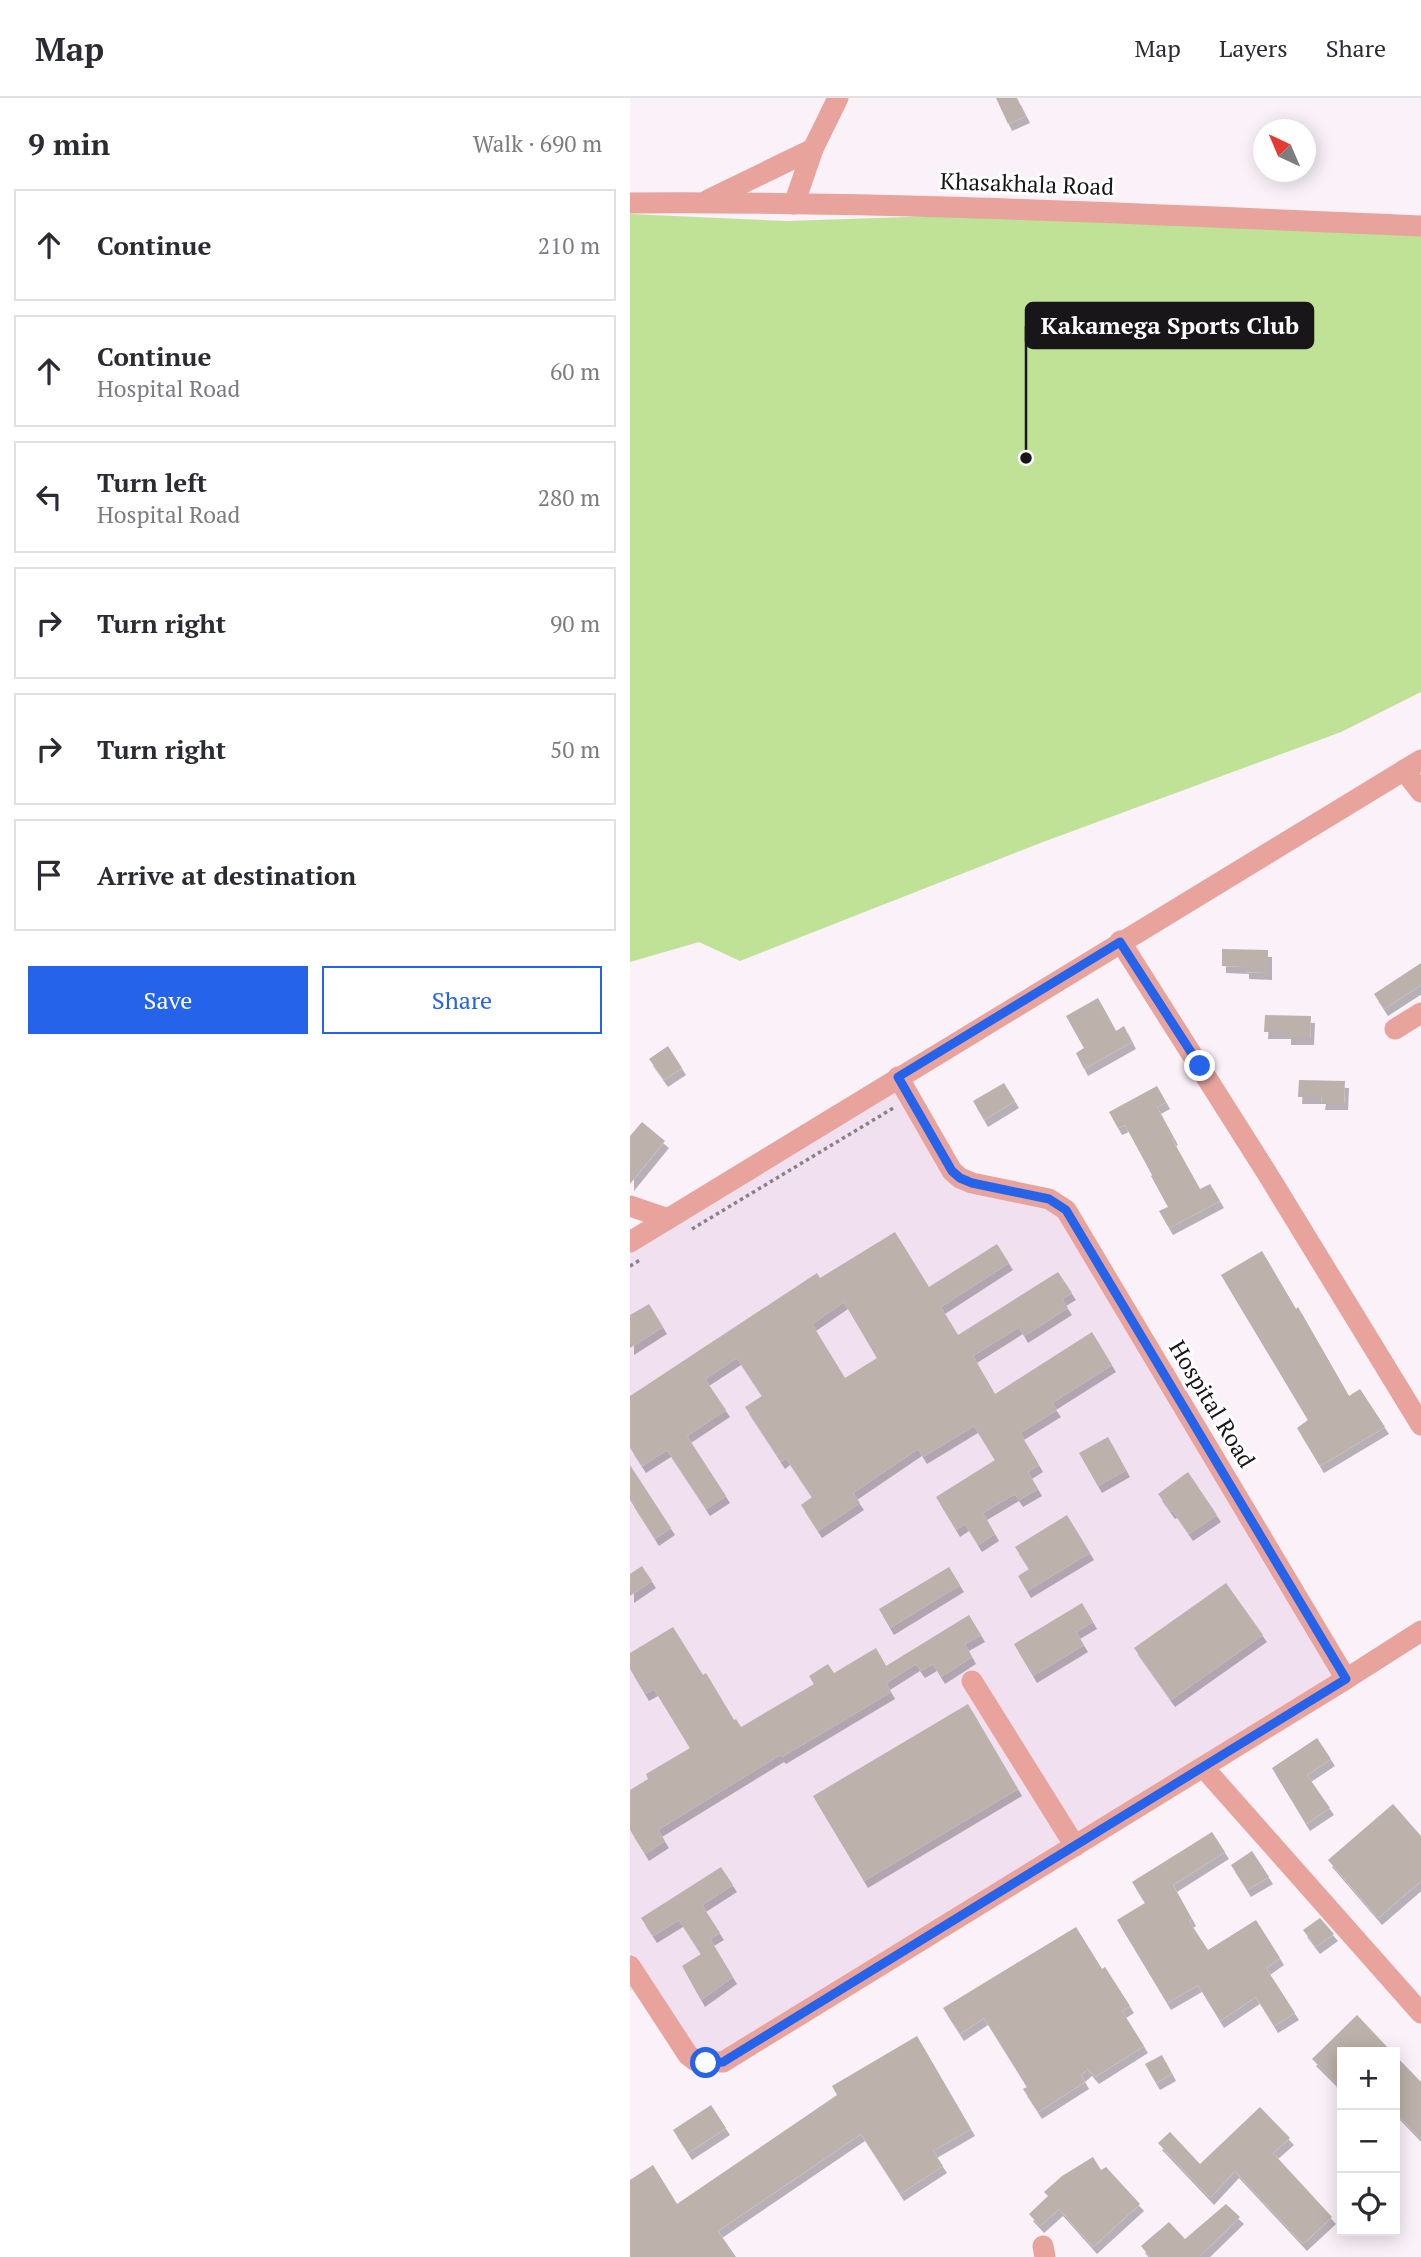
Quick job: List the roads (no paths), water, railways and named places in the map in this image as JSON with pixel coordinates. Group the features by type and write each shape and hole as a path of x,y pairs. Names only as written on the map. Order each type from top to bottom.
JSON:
{"street":[{"path":"794,204 813,149 838,98"},
{"path":"702,203 813,149"},
{"name":"Khasakhala Road","path":"630,203 1002,209 1421,226"},
{"path":"635,1251 668,1219 1413,765 1421,792"},
{"path":"1120,942 1270,1178 1421,1425"},
{"path":"1395,1029 1421,1013"},
{"name":"Hospital Road","path":"898,1077 952,1171 960,1178 972,1183 1049,1199 1066,1210 1346,1679"},
{"path":"630,1206 668,1219"},
{"path":"630,1966 688,2055 696,2061 723,2062 1204,1768 1421,1631"},
{"path":"972,1681 1075,1846"},
{"path":"1204,1768 1421,2013"}],"place":[{"name":"Kakamega Sports Club","path":"1026,458"}]}
